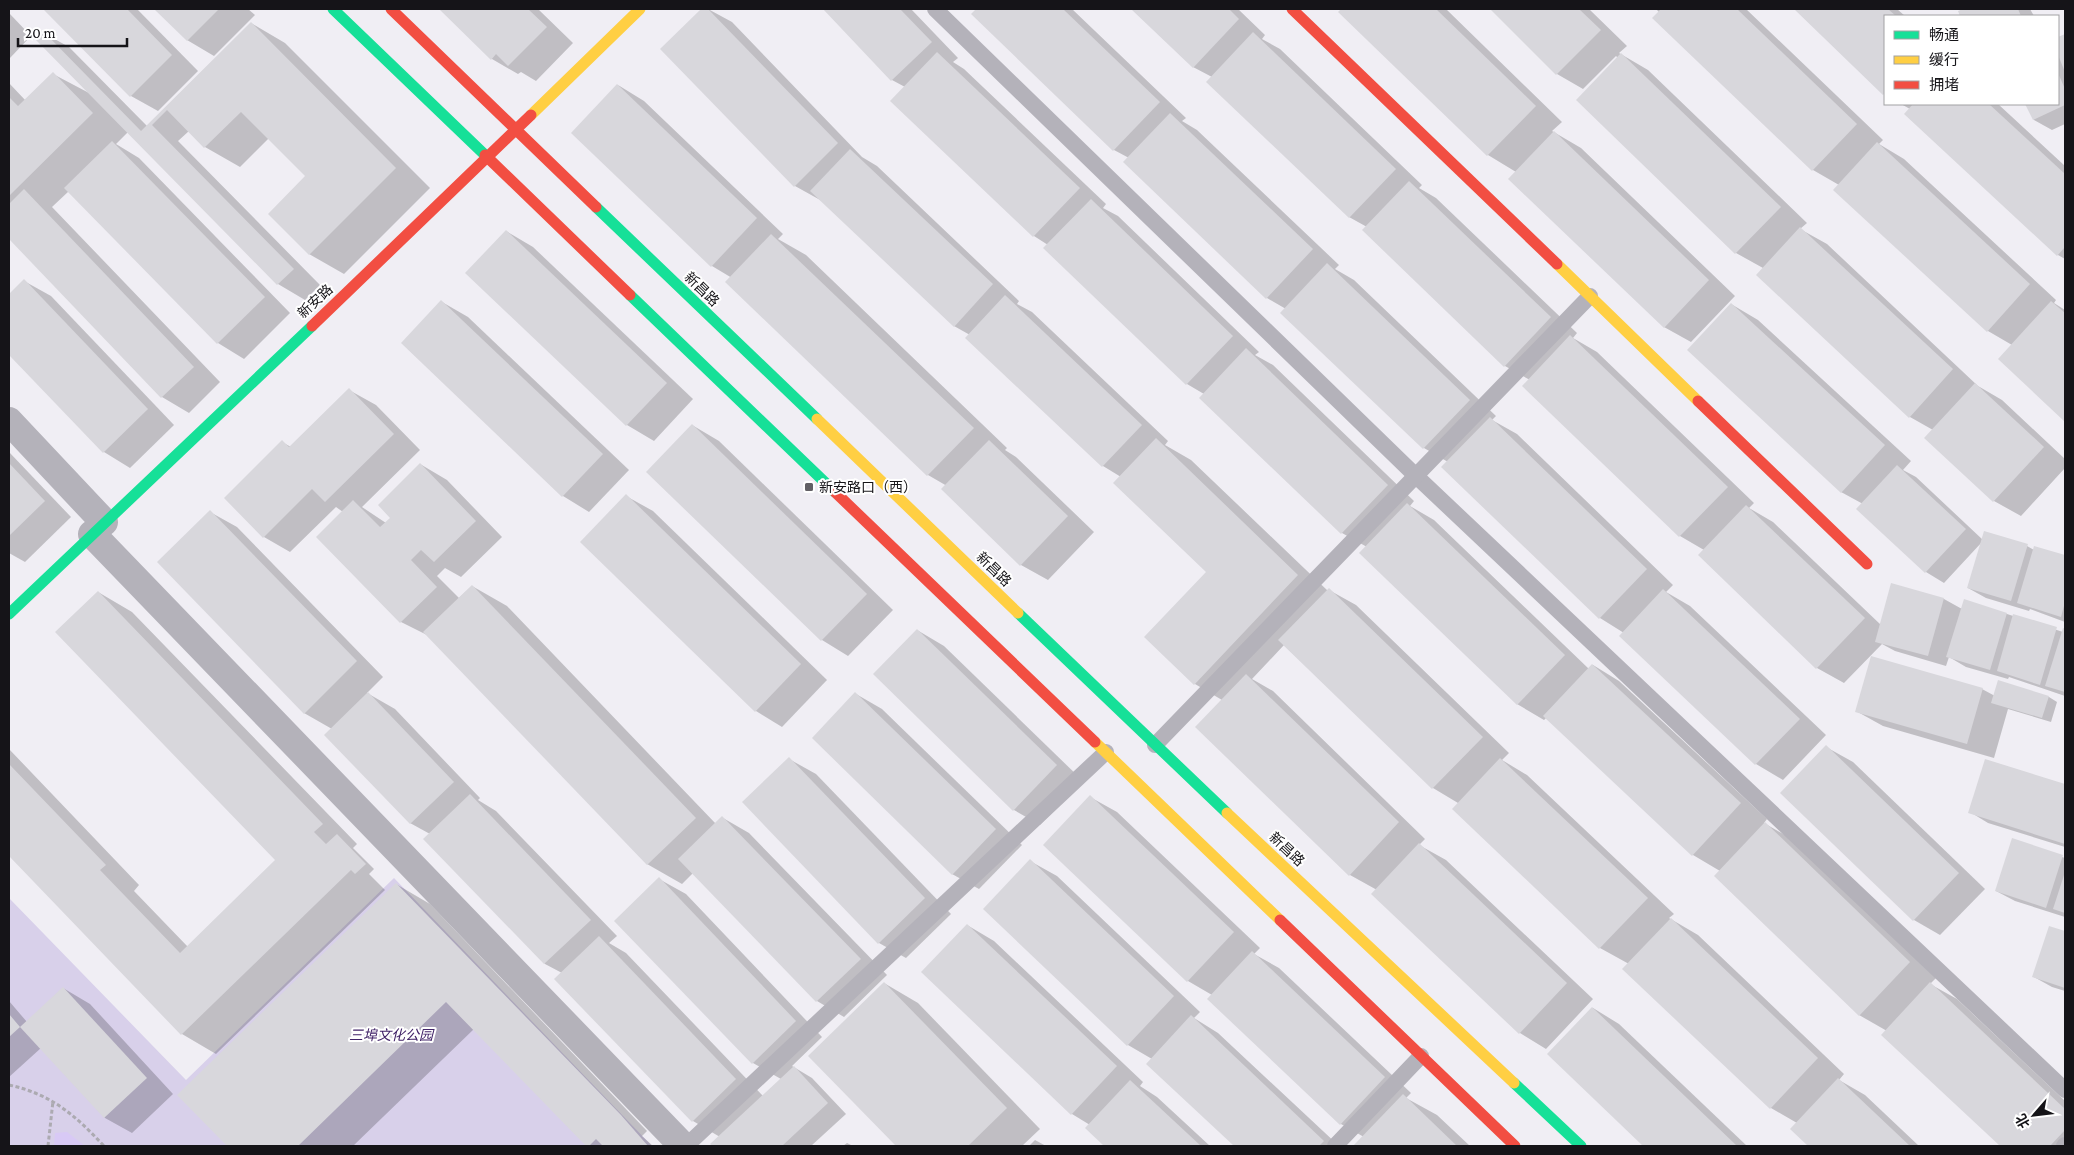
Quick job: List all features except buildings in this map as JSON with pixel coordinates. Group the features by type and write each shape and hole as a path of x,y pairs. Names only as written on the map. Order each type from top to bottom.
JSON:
{"street":[{"path":"333,9 490,157 1515,1146"},
{"name":"新昌路","path":"390,9 1155,745 1581,1146"},
{"name":"新安路","path":"12,603 98,528 490,157 640,9"},
{"path":"1292,9 1867,564"},
{"path":"9,421 98,528 684,1146"}],"lane":[{"path":"935,9 1416,476 2065,1090"},
{"path":"1155,745 1590,296"},
{"path":"684,1146 1106,752"},
{"path":"1334,1146 1421,1056"}],"path":[{"path":"9,1086 25,1089 52,1101 75,1116 104,1146"},
{"path":"48,1146 52,1101"}],"green space":[{"name":"三埠文化公园","path":"394,878 652,1146 9,1146 9,898 186,1080"}],"shaded area":[{"path":"67,1132 85,1146 54,1146 55,1133"}],"traffic: fast":[{"path":"333,9 485,155"},
{"path":"596,207 817,419"},
{"path":"630,295 835,492"},
{"path":"9,614 312,326"},
{"path":"1018,613 1227,813"},
{"path":"1514,1083 1581,1146"}],"traffic: slow":[{"path":"531,115 640,9"},
{"path":"1557,264 1698,401"},
{"path":"817,419 1018,613"},
{"path":"1095,742 1280,920"},
{"path":"1227,813 1514,1083"}],"traffic: jam":[{"path":"391,9 596,207"},
{"path":"1292,9 1557,264"},
{"path":"312,326 531,115"},
{"path":"485,155 630,295"},
{"path":"1698,401 1867,564"},
{"path":"835,492 1095,742"},
{"path":"1280,920 1515,1146"}],"place":[{"name":"新安路口（西）","path":"809,487"}]}
